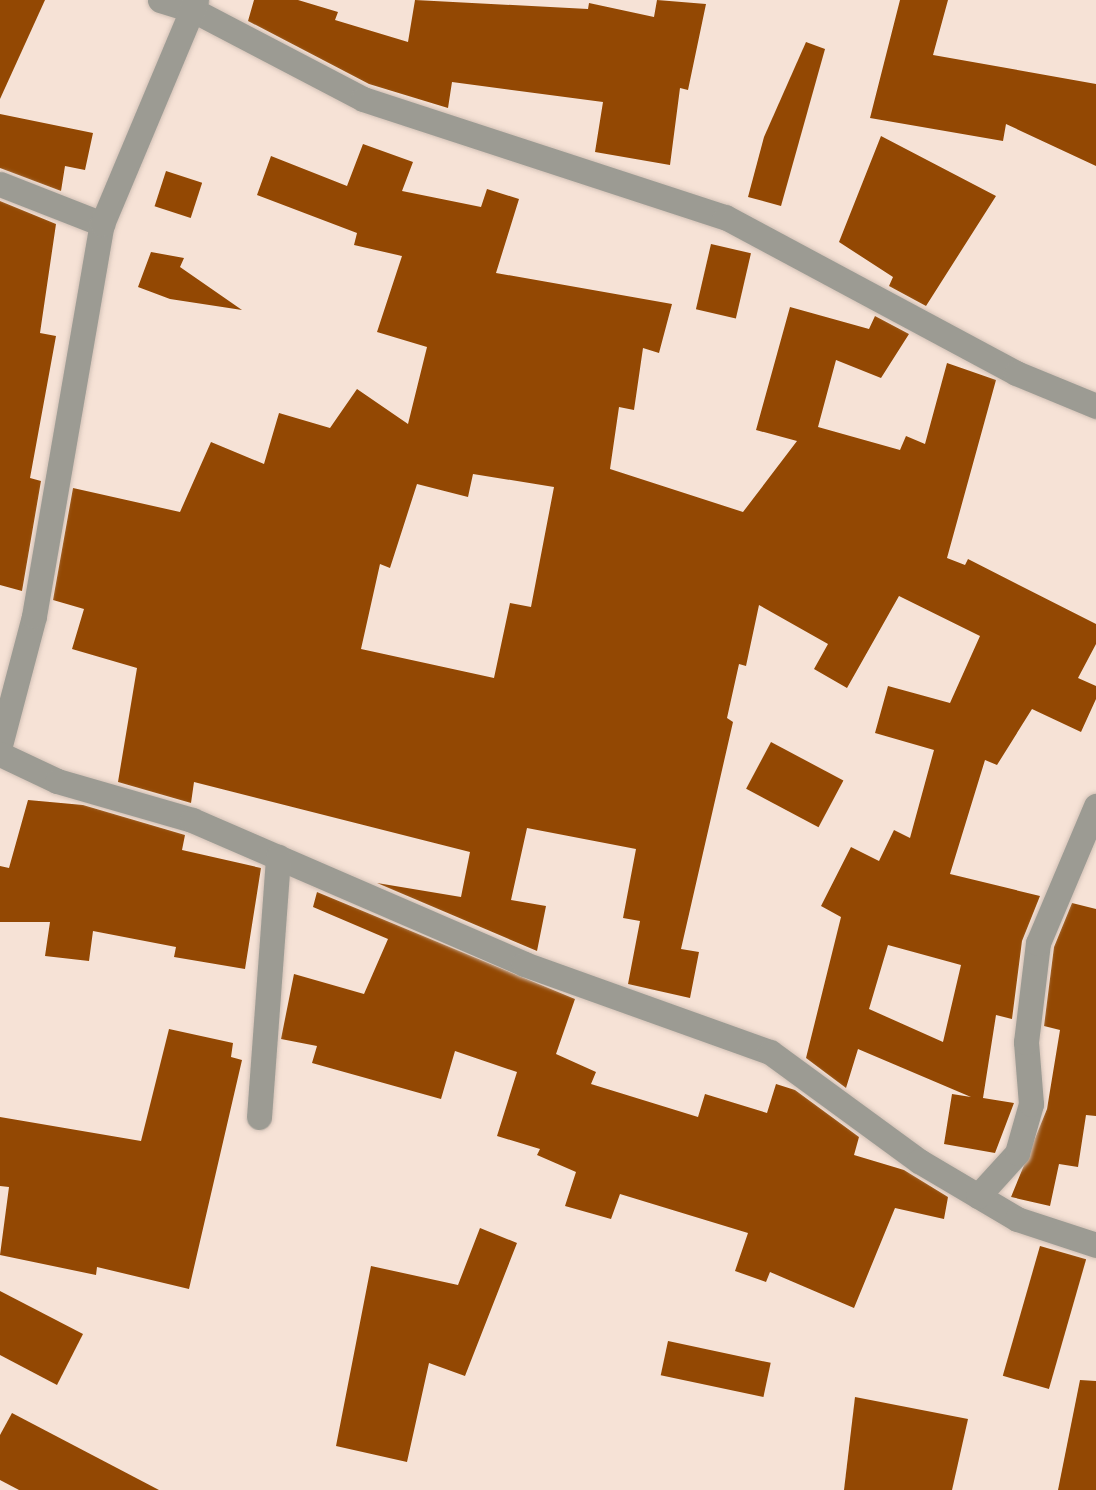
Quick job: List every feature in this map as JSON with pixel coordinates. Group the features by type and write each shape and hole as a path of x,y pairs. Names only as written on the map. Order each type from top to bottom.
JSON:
{"street":[{"path":"160,0 194,5 364,99 725,217 1016,373 1096,406"},
{"path":"0,745 34,616 102,224 194,5"},
{"path":"0,184 102,224"},
{"path":"0,754 57,781 141,801 524,964 770,1052 978,1196 1018,1219 1096,1245"},
{"path":"978,1196 1017,1154 1032,1104 1026,1042 1038,943 1096,806"},
{"path":"259,1117 278,857"}],"building":[{"path":"0,0 45,0 0,99"},
{"path":"254,0 298,0 338,12 335,20 408,42 415,0 588,9 589,3 654,17 657,0 706,4 688,90 680,88 670,165 595,152 603,102 452,82 448,108 369,84 248,21"},
{"path":"900,0 948,0 933,55 1096,84 1096,166 1006,124 1003,141 870,118"},
{"path":"806,42 825,49 781,206 748,197 764,137"},
{"path":"0,114 93,133 85,170 65,166 61,191 0,168"},
{"path":"881,136 996,196 926,306 889,286 893,277 839,242"},
{"path":"363,144 413,162 402,191 481,207 487,189 519,199 496,273 672,304 659,353 643,348 634,410 619,407 610,469 743,512 797,441 756,430 790,307 869,329 875,316 909,334 881,378 836,360 818,427 900,450 906,436 925,444 947,363 996,380 947,558 965,565 968,559 1096,624 1096,644 1078,678 1096,686 1096,699 1081,732 1032,709 997,765 985,760 950,874 1040,896 1022,941 1012,1019 996,1015 983,1098 1014,1103 995,1153 944,1144 952,1094 971,1097 858,1049 846,1088 806,1058 841,917 821,906 851,847 879,861 894,830 910,838 934,750 875,733 888,686 950,703 980,636 899,596 847,688 814,669 828,644 759,605 746,666 739,664 727,718 733,722 681,949 699,952 690,998 628,984 640,921 623,918 636,849 527,828 511,900 546,906 537,951 377,883 461,897 470,852 194,782 191,803 118,782 137,668 72,649 84,609 53,600 73,488 180,512 211,442 264,464 279,413 330,428 357,389 408,424 427,347 377,332 402,256 354,245 357,233 257,195 271,156 347,186","holes":["473,474 554,487 531,607 510,603 494,678 361,649 380,564 390,568 417,484 468,497","888,945 961,965 943,1042 869,1009"]},
{"path":"166,171 202,183 191,218 155,206"},
{"path":"0,201 56,224 40,333 56,336 30,478 41,481 22,591 0,585"},
{"path":"711,244 751,253 736,319 696,309"},
{"path":"151,252 184,258 180,267 242,310 170,299 138,287"},
{"path":"771,742 843,780 819,827 746,789"},
{"path":"28,800 83,805 185,835 182,850 261,868 245,969 174,957 176,947 93,931 89,961 45,956 50,922 0,922 0,866 9,868"},
{"path":"317,892 575,999 556,1054 596,1072 591,1084 698,1117 705,1094 767,1113 776,1084 795,1090 859,1137 854,1155 904,1170 948,1197 944,1219 895,1208 854,1308 770,1272 766,1282 735,1271 748,1233 620,1194 611,1219 565,1206 576,1172 537,1155 540,1149 497,1136 517,1072 455,1051 441,1099 312,1063 317,1046 281,1039 294,974 364,994 388,939 313,907"},
{"path":"1072,903 1096,909 1096,1116 1086,1115 1078,1167 1059,1164 1050,1206 1011,1197 1047,1109 1060,1030 1044,1026 1054,947"},
{"path":"169,1029 233,1043 231,1057 242,1060 189,1289 97,1267 96,1275 0,1255 9,1187 0,1186 0,1117 141,1141"},
{"path":"480,1228 517,1243 465,1376 429,1363 407,1462 336,1446 371,1266 458,1285"},
{"path":"1040,1246 1086,1259 1049,1389 1003,1376"},
{"path":"0,1291 83,1334 57,1385 0,1355"},
{"path":"668,1341 771,1363 763,1397 661,1375"},
{"path":"1080,1380 1096,1381 1096,1490 1058,1490"},
{"path":"855,1397 968,1419 952,1490 844,1490"},
{"path":"12,1413 159,1490 19,1490 0,1480 0,1435"}]}
